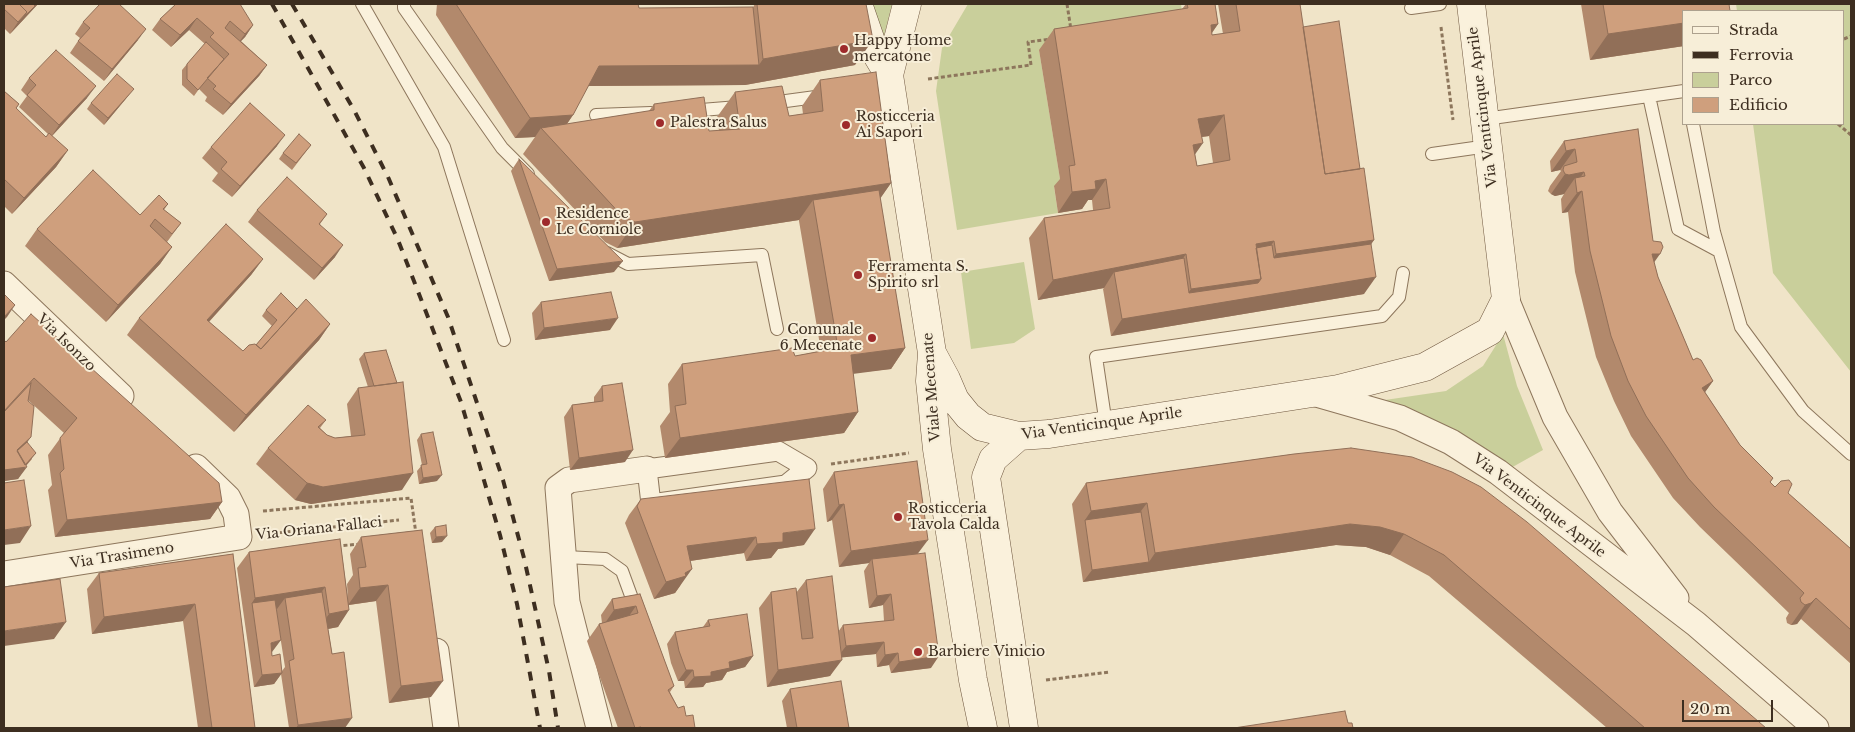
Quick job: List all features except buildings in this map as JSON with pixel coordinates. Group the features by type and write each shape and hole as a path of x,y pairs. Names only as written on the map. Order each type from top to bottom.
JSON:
{"main road":[{"path":"858,4 886,84"},
{"path":"886,84 907,4"},
{"name":"Via Venticinque Aprile","path":"932,353 955,400 968,416 982,427 1019,436 1106,425 1313,393 1425,366 1490,330 1506,299 1471,4"},
{"name":"Viale Mecenate","path":"886,84 932,353 930,381 937,449 973,680 983,728"},
{"path":"1019,436 993,459 986,477 1024,728"}],"street":[{"name":"Via Isonzo","path":"4,284 141,415"},
{"name":"Via Venticinque Aprile","path":"1506,299 1555,417 1610,512 1696,624"},
{"name":"Via Venticinque Aprile","path":"1313,393 1400,418 1451,442 1498,472 1696,624 1816,728"},
{"path":"177,450 228,498 237,526"},
{"path":"599,728 568,602 558,488 569,480 778,450 807,468 786,486 651,504 647,469"},
{"name":"Via Trasimeno","path":"4,574 237,526"},
{"path":"433,630 446,728"}],"lane":[{"path":"362,4 444,147 504,340"},
{"path":"404,4 404,8 502,148 536,183"},
{"path":"1411,8 1439,4"},
{"path":"1432,154 1457,150 1486,133 1682,90"},
{"path":"596,115 705,111 832,95"},
{"path":"1649,96 1678,229 1719,251"},
{"path":"1693,125 1719,251 1741,327 1802,410 1851,454"},
{"path":"598,245 605,252 628,264 762,255 777,328"},
{"path":"1106,425 1096,357 1382,316 1399,297 1403,273"},
{"path":"565,557 605,559 622,570 642,622"}],"path":[{"path":"1067,4 1072,35"},
{"path":"1439,4 1457,150"},
{"path":"928,80 1031,65 1028,42 1054,38"},
{"path":"1839,125 1851,135"},
{"path":"807,468 937,449"},
{"path":"237,526 412,498 416,538"},
{"name":"Via Oriana Fallaci","path":"237,526 399,520"},
{"path":"330,547 368,543"},
{"path":"1042,680 1110,672"}],"green space":[{"path":"869,4 892,4 882,44"},
{"path":"968,4 1181,4 1183,21 1039,50 1061,185 1054,187 1058,213 957,230 936,91 942,48"},
{"path":"1736,4 1851,4 1851,372 1773,273 1753,125 1845,125 1845,10 1737,10"},
{"path":"1024,262 1035,329 1014,343 971,349 961,272"},
{"path":"1503,334 1517,386 1543,450 1509,469 1454,429 1385,400 1446,391 1483,366"}],"railway":[{"path":"272,4 364,168 398,240 461,402 500,535 517,604 540,728"},
{"path":"292,4 354,110 388,177 448,317 503,480 524,558 549,671 558,728"}],"place":[{"name":"Happy Home mercatone","path":"844,49"},
{"name":"Palestra Salus","path":"660,123"},
{"name":"Rosticceria Ai Sapori","path":"846,125"},
{"name":"Residence Le Corniole","path":"546,222"},
{"name":"Ferramenta S. Spirito srl","path":"858,275"},
{"name":"Comunale 6 Mecenate","path":"872,338"},
{"name":"Rosticceria Tavola Calda","path":"898,517"},
{"name":"Barbiere Vinicio","path":"918,652"}]}
